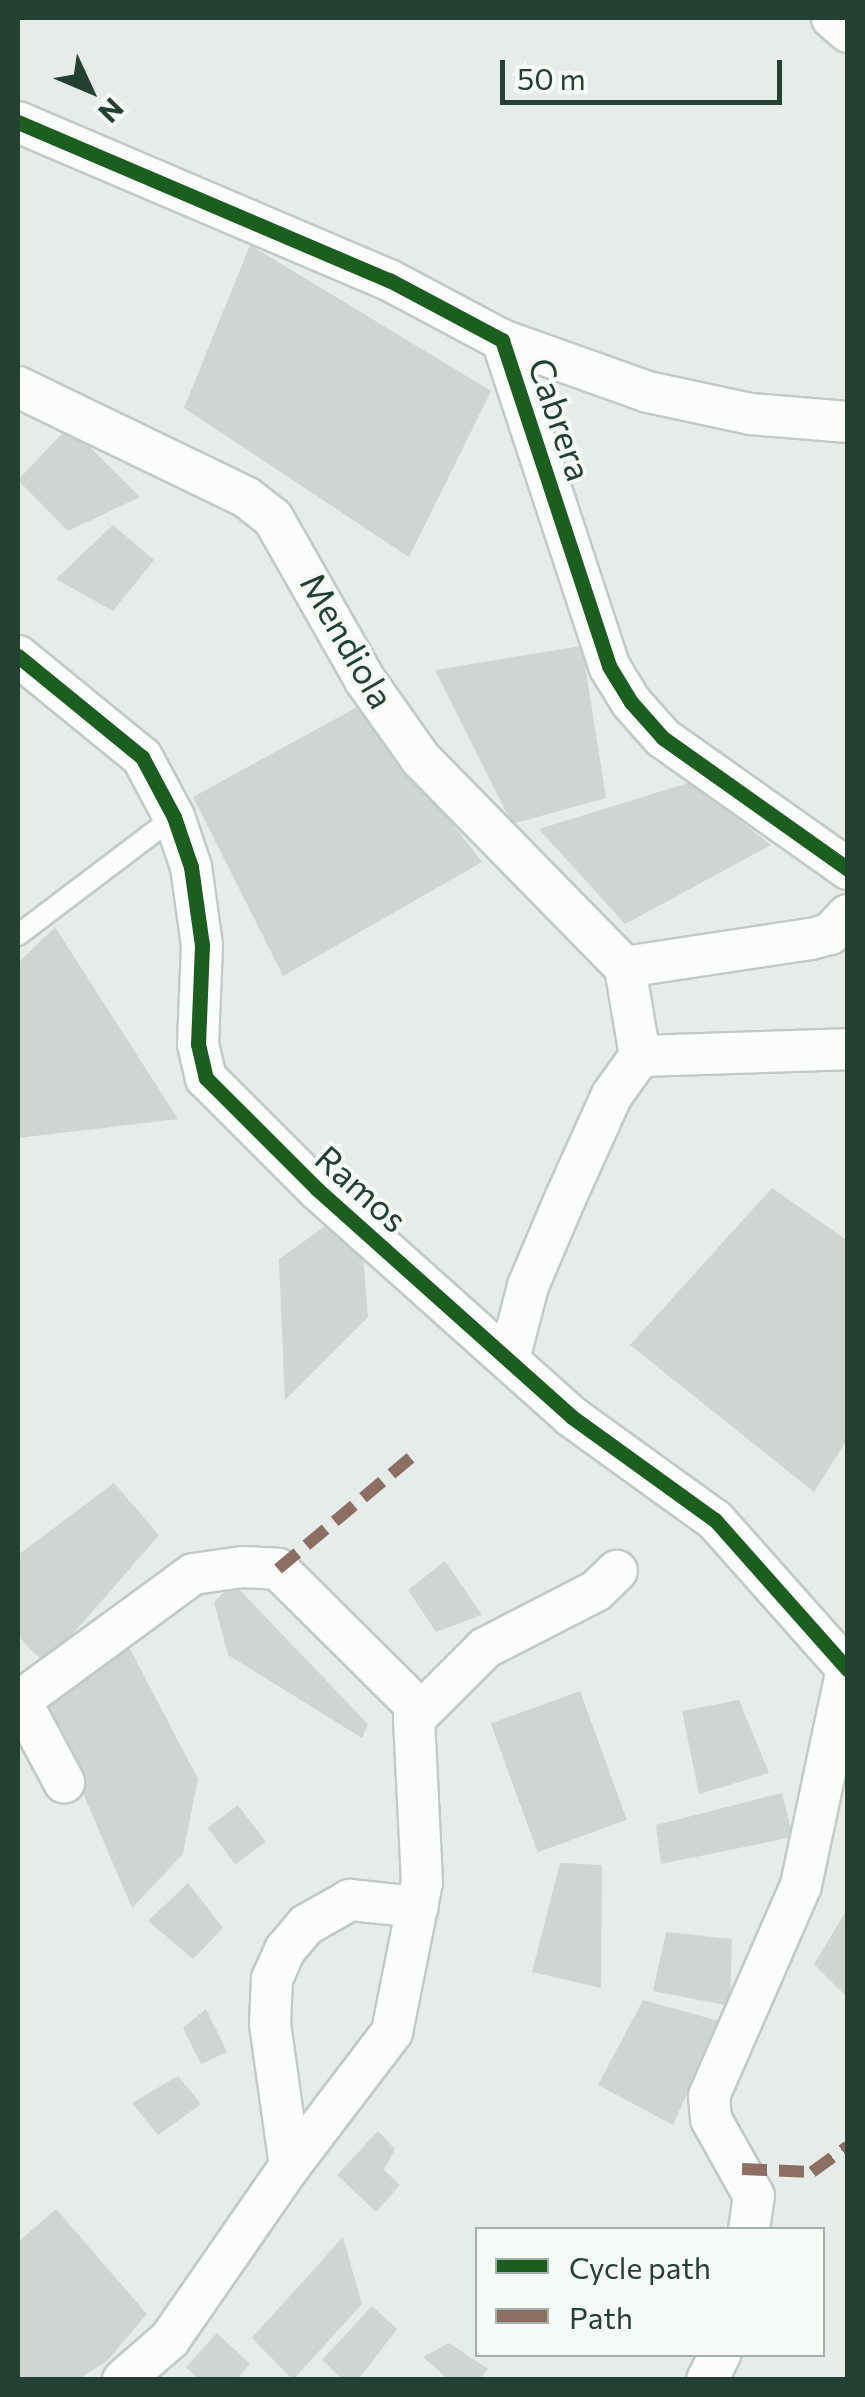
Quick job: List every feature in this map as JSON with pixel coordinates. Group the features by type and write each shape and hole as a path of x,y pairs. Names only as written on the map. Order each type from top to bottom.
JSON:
{"street":[{"path":"832,18 848,32"},
{"name":"Cabrera","path":"18,122 389,280 502,340 608,666 631,702 663,738 848,868"},
{"path":"502,340 648,392 752,414 848,422"},
{"name":"Mendiola","path":"18,387 246,498 273,518 365,680 421,759 625,966"},
{"name":"Ramos","path":"18,656 142,757 174,817 191,868 202,945 198,1044 206,1078 316,1189 572,1417 715,1520 847,1670"},
{"path":"509,1359 564,1199 612,1096 640,1056 625,966 811,939 830,934 848,915"},
{"path":"640,1056 848,1048"},
{"path":"64,1782 19,1698 193,1574 278,1569 420,1710"},
{"path":"123,2380 170,2338 290,2166 392,2032 418,1907 423,1848 412,1729 420,1710 512,1628 596,1591 617,1571"},
{"path":"749,2227 754,2196 711,2119 708,2096 801,1884 847,1670"},
{"path":"290,2166 270,2024 272,1979 284,1950 306,1926 350,1900 418,1907"},
{"path":"707,2380 718,2357"}],"lane":[{"path":"18,934 174,817"}],"building":[{"path":"250,245 491,391 409,557 184,408"},
{"path":"69,426 140,497 68,531 18,480"},
{"path":"113,525 154,560 113,611 56,579"},
{"path":"582,646 606,798 512,824 435,670"},
{"path":"361,705 482,862 283,976 193,797"},
{"path":"691,782 771,845 625,924 539,829"},
{"path":"55,927 178,1119 18,1138 18,963"},
{"path":"772,1188 848,1241 848,1438 814,1492 630,1345"},
{"path":"334,1220 362,1242 368,1317 285,1400 279,1259"},
{"path":"114,1483 159,1535 46,1665 18,1636 18,1555"},
{"path":"445,1561 482,1615 436,1632 408,1590"},
{"path":"233,1583 368,1724 362,1738 228,1655 214,1602"},
{"path":"129,1647 198,1779 183,1854 132,1908 47,1709"},
{"path":"580,1691 627,1820 538,1852 491,1723"},
{"path":"739,1700 769,1773 699,1794 682,1711"},
{"path":"782,1793 793,1837 661,1864 656,1825"},
{"path":"238,1805 266,1842 235,1865 208,1828"},
{"path":"560,1863 602,1865 601,1988 532,1972"},
{"path":"188,1883 223,1928 193,1959 148,1921"},
{"path":"848,1908 848,1998 814,1964"},
{"path":"666,1932 732,1939 730,2006 653,1991"},
{"path":"643,2000 719,2021 673,2125 598,2085"},
{"path":"206,2009 227,2052 201,2064 183,2028"},
{"path":"178,2076 201,2104 158,2135 132,2103"},
{"path":"378,2131 395,2149 384,2170 400,2185 376,2212 337,2175"},
{"path":"56,2209 147,2314 107,2361 77,2380 18,2380 18,2242"},
{"path":"343,2237 362,2304 293,2380 252,2338"},
{"path":"372,2306 397,2329 358,2380 343,2380 322,2360"},
{"path":"217,2333 250,2364 236,2380 199,2380 186,2367"},
{"path":"449,2343 488,2369 479,2380 449,2380 423,2357"}],"marked path":[{"path":"278,1569 420,1450"},
{"path":"742,2169 812,2172 848,2146"}],"cycle path":[{"path":"18,122 389,280 502,340 609,666 631,702 663,738 848,869"},
{"path":"18,656 142,757 174,817 191,867 202,945 198,1044 206,1078 317,1189 572,1417 715,1520 848,1670"}]}
